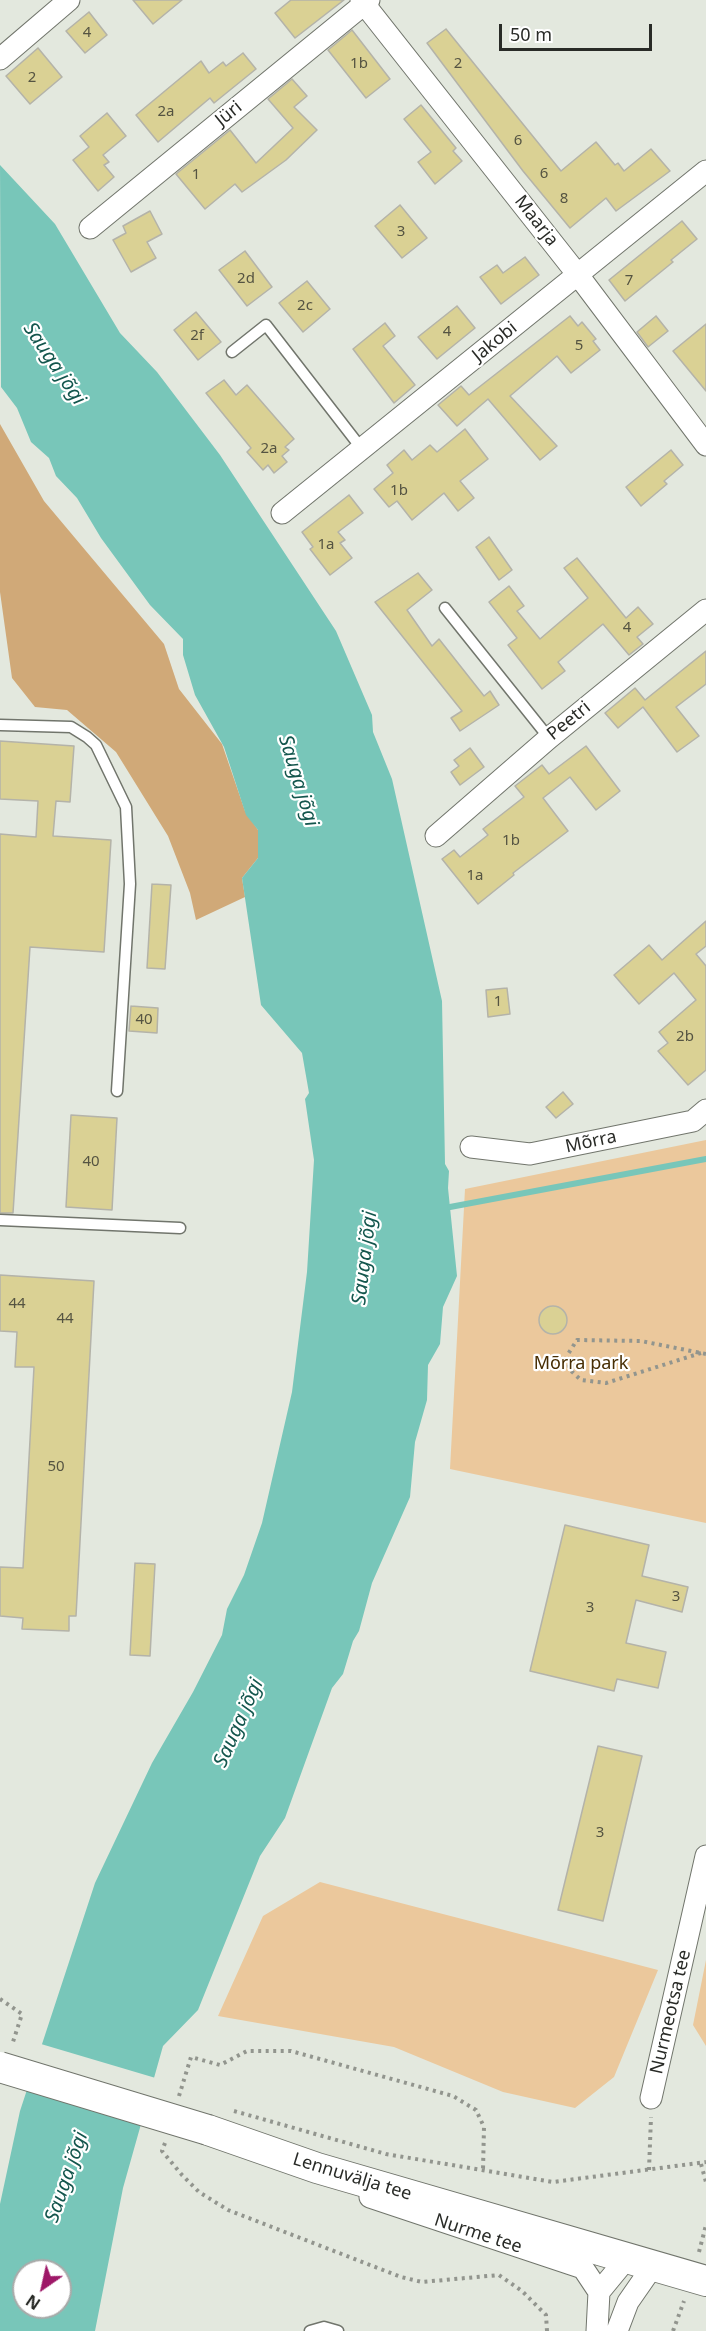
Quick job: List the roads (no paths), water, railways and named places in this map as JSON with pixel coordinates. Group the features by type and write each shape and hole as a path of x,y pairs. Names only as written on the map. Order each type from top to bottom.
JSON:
{"main road":[{"name":"Lennuvälja tee","path":"6,2058 216,2119 317,2168 640,2262 695,2290"}],"street":[{"path":"0,59 69,0"},
{"name":"Jüri","path":"90,228 365,1"},
{"name":"Maarja","path":"365,1 578,275 706,445"},
{"name":"Jakobi","path":"282,513 706,171"},
{"name":"Peetri","path":"436,836 549,738 706,610"},
{"name":"Mõrra","path":"471,1147 530,1154 693,1121 706,1110"},
{"name":"Nurmeotsa tee","path":"651,2098 706,1856"},
{"name":"Nurme tee","path":"317,2168 378,2200 583,2268 599,2292"},
{"path":"597,2331 599,2292 640,2262"},
{"path":"617,2331 640,2262"}],"lane":[{"path":"232,352 266,325 362,449"},
{"path":"445,608 549,738"},
{"path":"0,725 71,727 87,737 96,745 126,807 130,884 117,1091"},
{"path":"0,1220 180,1228"},
{"path":"310,2331 324,2327 338,2331"}],"water":[{"name":"Sauga jõgi","path":"0,165 55,224 120,333 157,372 220,455 336,631 372,715 373,732 392,779 442,1001 445,1164 449,1171 448,1188 457,1276 443,1307 440,1344 428,1365 427,1400 415,1442 410,1497 372,1583 359,1631 353,1641 343,1674 332,1688 285,1818 260,1856 198,2010 163,2046 123,2188 95,2331 0,2331 0,2204 20,2111 95,1883 152,1763 193,1692 222,1635 227,1609 244,1575 262,1523 292,1392 307,1272 314,1160 305,1099 309,1093 302,1053 261,1005 242,878 258,858 258,830 246,815 224,747 195,695 183,655 183,639 150,605 101,538 77,498 56,476 49,458 31,442 17,408 1,387"}],"waterway":[{"path":"450,1207 706,1159"}],"park label":[{"name":"Mõrra park","path":"581,1364"}]}
